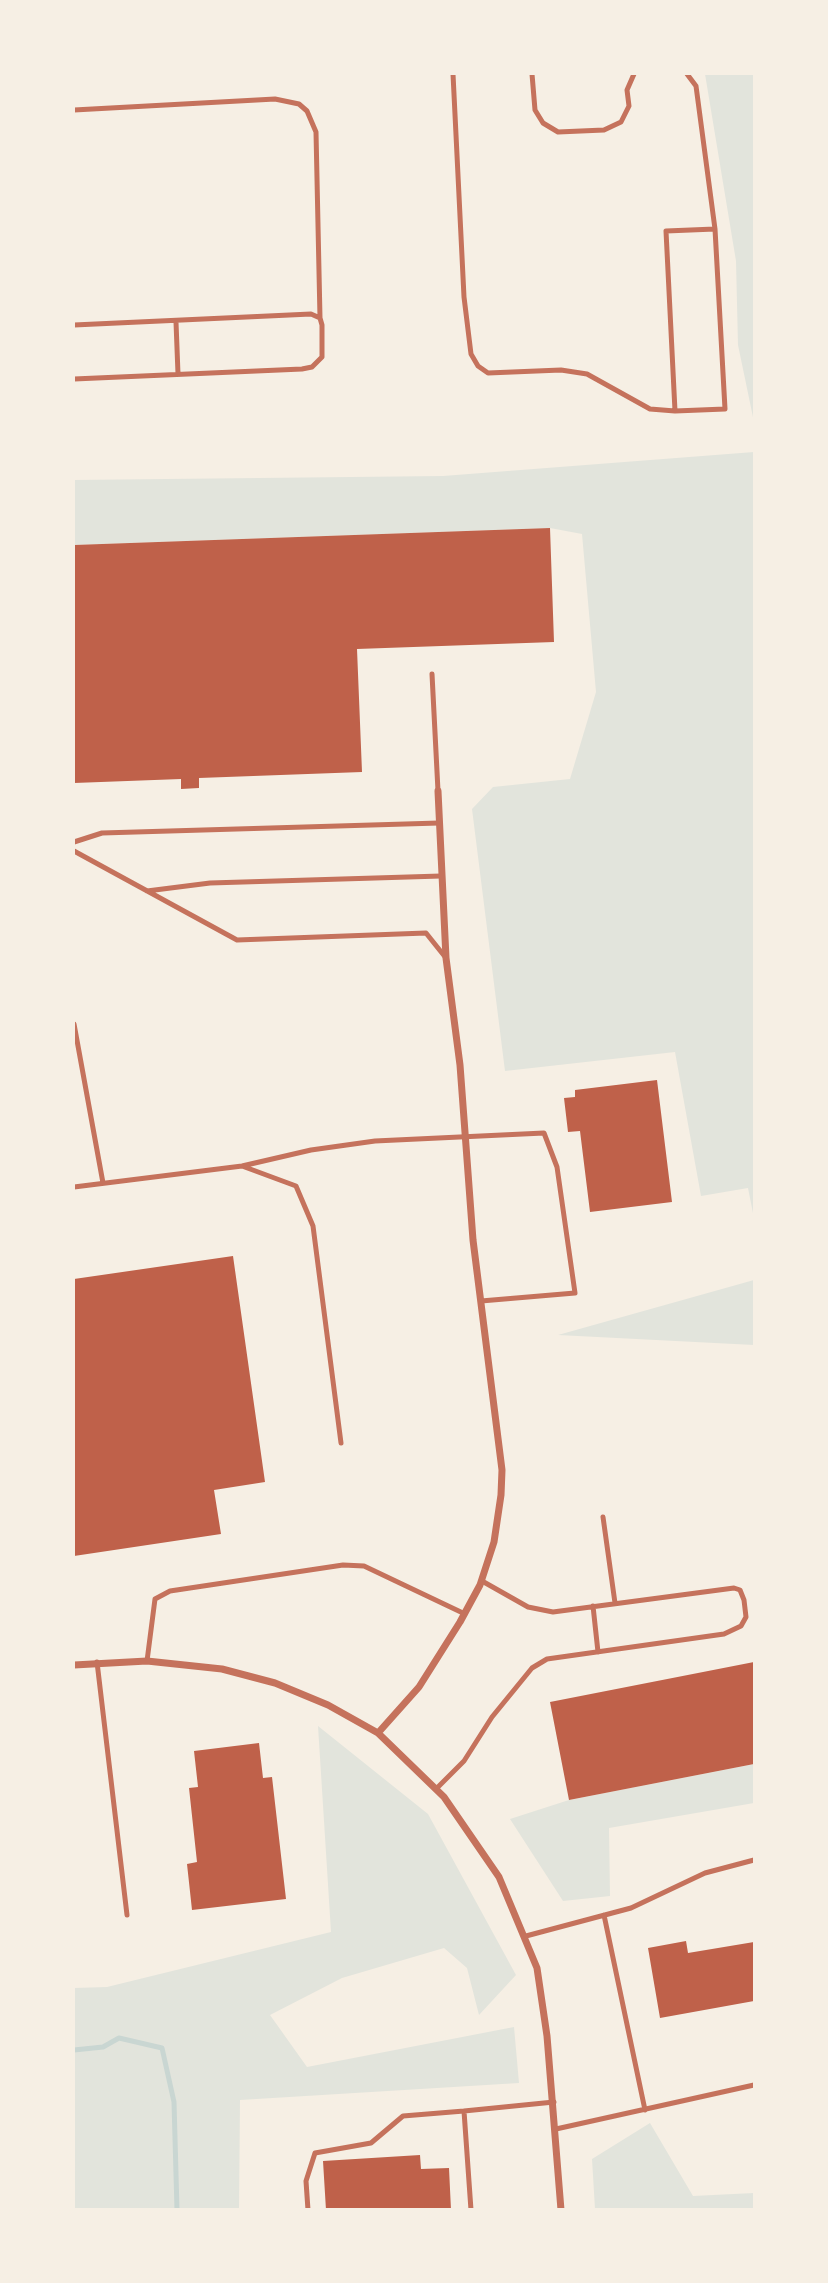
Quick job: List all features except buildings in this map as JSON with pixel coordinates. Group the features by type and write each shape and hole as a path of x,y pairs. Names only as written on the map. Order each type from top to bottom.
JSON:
{"street":[{"path":"379,1734 418,1687 465,1614 482,1581 499,1519 502,1470 481,1301 464,1135 460,1065 446,958 438,791"},
{"path":"74,1665 147,1661 222,1669 275,1683 328,1705 379,1734 436,1789 499,1877 526,1936 543,2003 554,2102 561,2210"}],"lane":[{"path":"453,74 464,297 471,354 478,366 488,373 561,370 587,374 650,409 725,409 715,229 696,86 688,74"},
{"path":"532,74 535,110 543,123 558,132 604,130 621,122 629,106 627,90 634,74"},
{"path":"74,110 275,99 299,104 307,111 316,132 322,357 312,367 74,379"},
{"path":"675,411 666,231 715,229"},
{"path":"74,325 311,314 320,318"},
{"path":"176,321 178,374"},
{"path":"432,674 438,791"},
{"path":"74,842 102,833 439,823"},
{"path":"74,851 237,940 426,933 446,958"},
{"path":"146,891 210,883 441,876"},
{"path":"74,1024 103,1183"},
{"path":"74,1187 242,1166 349,1144 464,1135 544,1133 557,1167 575,1293 481,1301"},
{"path":"242,1166 296,1186 313,1226 341,1443"},
{"path":"603,1517 615,1603"},
{"path":"147,1661 155,1599 170,1591 343,1565 364,1566 465,1614"},
{"path":"436,1789 464,1761 492,1717 532,1668 547,1658 724,1634 741,1626 746,1618 744,1600 740,1591 734,1588 553,1612 527,1606 482,1581"},
{"path":"593,1606 597,1652"},
{"path":"97,1662 127,1915"},
{"path":"526,1936 631,1908 705,1873 754,1860"},
{"path":"604,1915 645,2110"},
{"path":"556,2129 754,2085"},
{"path":"308,2210 306,2181 315,2153 371,2143 392,2122 403,2116 554,2102"},
{"path":"464,2111 471,2210"}],"shaded area":[{"path":"705,74 754,74 754,422 738,345 736,261"},
{"path":"754,452 754,1218 748,1188 701,1196 675,1052 505,1071 472,809 493,787 570,779 596,692 582,534 550,528 74,545 74,480 443,476"},
{"path":"754,1280 754,1345 558,1335"},
{"path":"318,1726 428,1814 516,1975 479,2015 467,1968 444,1948 342,1978 270,2015 307,2067 514,2027 519,2083 240,2100 239,2209 74,2209 74,1988 107,1987 331,1932"},
{"path":"754,1764 754,1803 609,1828 610,1896 563,1901 510,1819 569,1800"},
{"path":"650,2123 693,2196 754,2193 754,2209 595,2209 592,2159"}],"waterway":[{"path":"74,2050 103,2047 119,2038 162,2048 174,2102 177,2210"}]}
